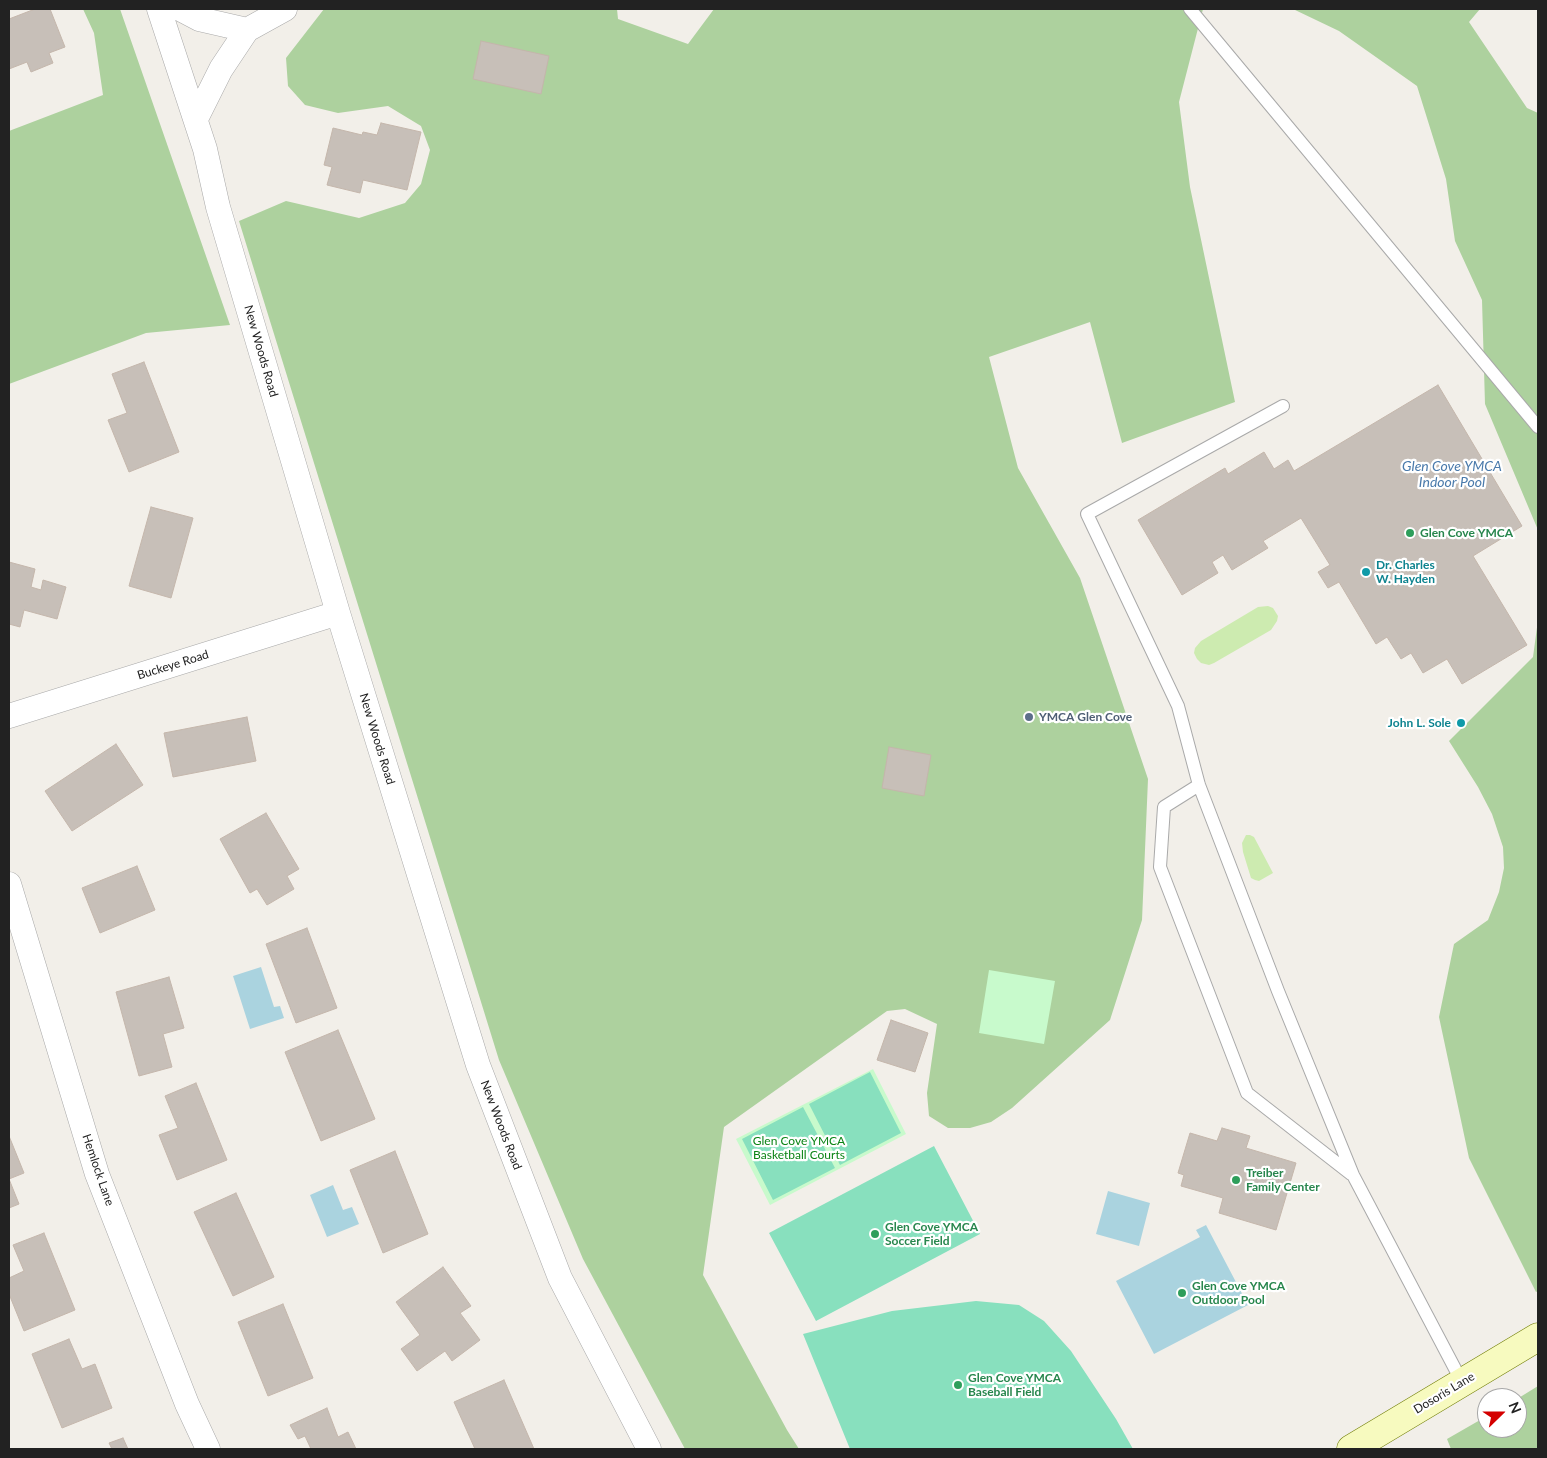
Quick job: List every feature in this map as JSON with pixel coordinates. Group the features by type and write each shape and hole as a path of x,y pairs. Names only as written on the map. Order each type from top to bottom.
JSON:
{"street":[{"name":"New Woods Road","path":"159,9 206,149 218,207 338,613 478,1065 560,1278 649,1449"},
{"path":"180,9 199,19 247,30"},
{"path":"196,119 221,69 247,30 285,9"},
{"name":"Buckeye Road","path":"9,716 338,613"},
{"name":"Hemlock Lane","path":"9,884 97,1174 187,1404 208,1449"},
{"name":"Dosoris Lane","path":"1351,1449 1538,1337"}],"lane":[{"path":"1190,9 1538,427"},
{"path":"1283,406 1087,514 1178,706 1200,785 1278,990 1353,1175 1462,1382"},
{"path":"1200,785 1164,807 1160,867 1247,1093 1353,1175"}],"green space":[{"path":"83,9 120,9 230,325 146,333 9,384 9,131 103,95 94,33"},
{"path":"324,9 617,9 618,19 688,44 714,9 1203,9 1179,102 1190,187 1235,402 1122,443 1090,322 989,357 1018,468 1080,578 1148,779 1142,920 1110,1020 1012,1108 991,1122 970,1128 948,1128 929,1116 927,1093 937,1024 905,1009 887,1011 724,1127 703,1275 799,1449 685,1449 583,1259 499,1060 239,221 286,201 359,218 405,203 421,184 430,150 421,126 388,106 338,113 305,105 288,86 286,58"},
{"path":"1293,9 1480,9 1469,22 1527,108 1538,113 1538,530 1485,404 1482,300 1455,241 1446,179 1417,86 1339,31"},
{"path":"1268,606 1273,608 1278,616 1271,630 1209,665 1201,663 1197,659 1194,653 1195,648 1201,641 1258,607"},
{"path":"1538,620 1538,1291 1536,1292 1469,1158 1439,1017 1454,944 1488,920 1499,892 1504,868 1503,847 1492,814 1478,787 1449,741 1533,657"},
{"path":"1246,835 1254,837 1273,873 1259,881 1251,878 1243,852 1242,843"},
{"path":"989,970 1055,981 1044,1044 979,1033"},
{"name":"Glen Cove YMCA Basketball Courts","path":"873,1069 906,1134 770,1205 736,1139"},
{"path":"870,1072 901,1133 840,1165 809,1104"},
{"path":"803,1107 835,1168 773,1200 742,1139"},
{"name":"Glen Cove YMCA Soccer Field","path":"934,1146 980,1234 816,1321 769,1233"},
{"name":"Glen Cove YMCA Baseball Field","path":"976,1301 1019,1305 1044,1321 1071,1351 1116,1419 1133,1449 850,1449 803,1334 892,1311"},
{"path":"1538,1386 1538,1449 1451,1449 1447,1439 1477,1422 1477,1438 1527,1438 1527,1393"}],"water":[{"path":"261,967 274,1007 280,1006 284,1018 250,1029 233,976"},
{"path":"333,1185 343,1210 352,1207 359,1224 327,1237 310,1195"},
{"path":"1108,1191 1150,1203 1139,1246 1096,1234"},
{"name":"Glen Cove YMCA Outdoor Pool","path":"1206,1225 1248,1305 1154,1354 1116,1281 1200,1237 1196,1230"}],"building":[{"path":"35,9 50,9 65,47 49,53 53,63 31,72 27,62 9,69 9,19"},
{"path":"481,41 549,56 541,94 473,79"},
{"path":"381,123 421,132 407,190 363,180 360,193 327,185 332,167 324,165 333,128 362,135 363,132 377,135"},
{"path":"144,362 179,452 129,472 108,420 127,413 112,374"},
{"name":"Glen Cove YMCA","path":"1438,385 1522,526 1473,556 1527,645 1462,684 1447,659 1423,673 1411,653 1401,659 1387,637 1376,644 1339,582 1328,588 1318,572 1330,565 1301,518 1263,541 1268,548 1232,570 1223,555 1212,562 1218,573 1182,595 1138,520 1225,468 1228,474 1264,452 1274,469 1288,460 1294,471"},
{"path":"151,507 193,518 171,598 129,586"},
{"path":"9,562 35,569 31,587 41,590 43,580 66,587 57,619 24,610 20,627 9,624"},
{"path":"247,717 256,761 173,777 164,733"},
{"path":"116,744 143,785 72,831 45,791"},
{"path":"889,747 931,755 924,796 882,788"},
{"path":"266,813 299,869 287,876 294,889 267,905 257,889 250,893 220,839"},
{"path":"137,866 155,910 100,933 82,888"},
{"path":"307,928 337,1008 296,1023 266,944"},
{"path":"169,977 184,1028 163,1034 172,1067 139,1076 116,992"},
{"path":"891,1020 928,1033 915,1072 877,1060"},
{"path":"338,1030 375,1119 321,1141 285,1052"},
{"path":"196,1083 227,1160 177,1180 159,1135 178,1128 165,1096"},
{"name":"Treiber Family Center","path":"1222,1128 1250,1136 1246,1148 1296,1163 1276,1230 1219,1213 1223,1198 1181,1186 1184,1175 1178,1173 1190,1133 1217,1141"},
{"path":"9,1136 24,1173 9,1179"},
{"path":"395,1151 428,1234 383,1253 350,1170"},
{"path":"9,1179 19,1204 9,1208"},
{"path":"236,1193 274,1277 233,1296 194,1212"},
{"path":"44,1233 75,1310 24,1331 9,1294 9,1278 24,1271 13,1245"},
{"path":"443,1267 471,1306 460,1313 480,1340 452,1361 445,1351 417,1371 401,1349 420,1335 396,1302"},
{"path":"283,1304 313,1378 268,1396 238,1322"},
{"path":"69,1339 82,1369 95,1364 112,1408 62,1428 32,1354"},
{"path":"504,1380 534,1449 475,1449 454,1402"},
{"path":"327,1408 338,1437 348,1432 356,1449 311,1449 305,1436 298,1439 290,1425"},
{"path":"123,1438 128,1449 112,1449 109,1443"}],"place":[{"name":"Glen Cove YMCA","path":"1410,533"},
{"name":"Dr. Charles W. Hayden","path":"1366,572"},
{"name":"YMCA Glen Cove","path":"1029,717"},
{"name":"John L. Sole","path":"1461,723"},
{"name":"Treiber Family Center","path":"1236,1180"},
{"name":"Glen Cove YMCA Soccer Field","path":"875,1234"},
{"name":"Glen Cove YMCA Outdoor Pool","path":"1182,1293"},
{"name":"Glen Cove YMCA Baseball Field","path":"958,1385"}],"water label":[{"name":"Glen Cove YMCA Indoor Pool","path":"1452,474"}]}
